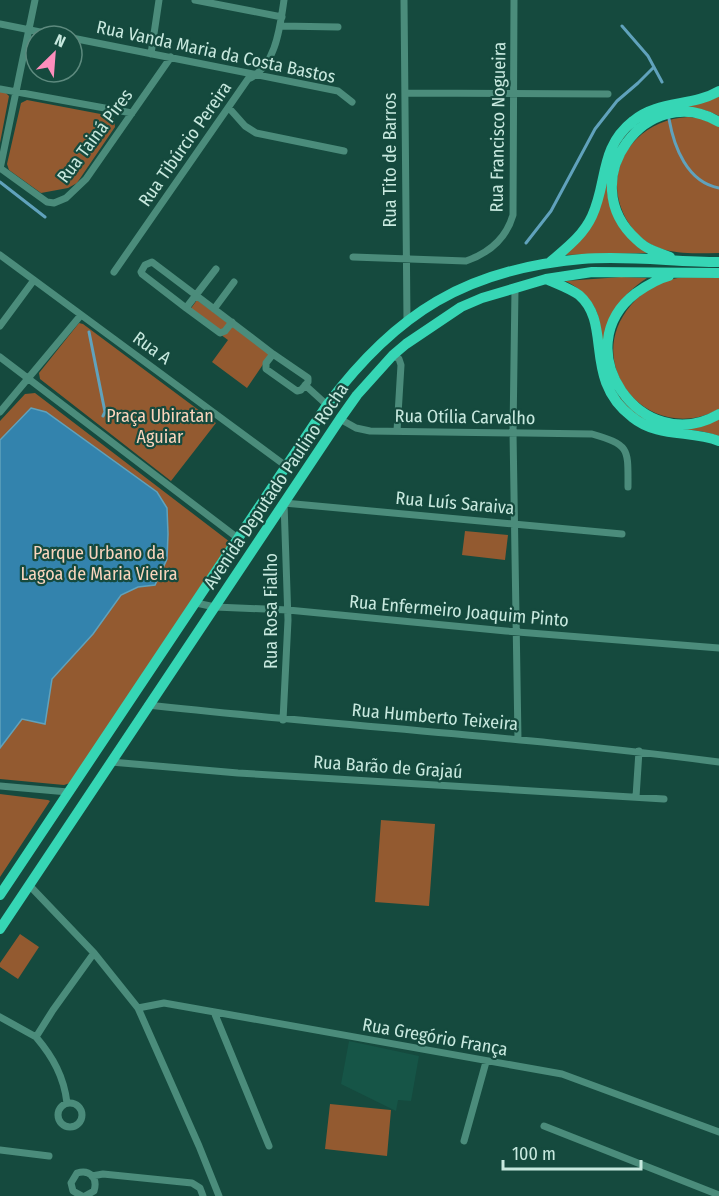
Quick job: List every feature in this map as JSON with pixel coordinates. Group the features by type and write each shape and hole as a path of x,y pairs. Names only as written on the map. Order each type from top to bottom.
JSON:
{"main road":[{"path":"549,264 588,225 596,204 608,154 616,138 625,128 638,117 660,106 705,98 719,91"},
{"path":"678,260 652,250 637,241 623,222 612,191 616,163 624,144 652,120 668,115 688,113 719,122"},
{"name":"Avenida Deputado Paulino Rocha","path":"0,895 327,405 366,357 407,320 438,300 469,285 502,273 549,264 584,259 719,262"},
{"name":"Avenida Deputado Paulino Rocha","path":"0,929 340,419 357,395 393,355 428,328 461,307 482,298 546,279 592,272 719,273"},
{"path":"680,273 660,278 623,306 614,320 609,338 609,360 612,374 629,402 663,422 691,424 719,414"},
{"path":"546,279 565,286 578,295 591,312 596,325 598,357 604,381 612,397 624,411 639,423 654,430 719,441"},
{"path":"15,871 28,885"}],"street":[{"path":"30,24 35,0"},
{"path":"151,54 159,0"},
{"path":"195,0 282,17"},
{"name":"Rua Tibúrcio Pereira","path":"114,272 248,79 259,75 270,57 281,26 284,0"},
{"name":"Rua Tito de Barros","path":"404,0 407,320"},
{"name":"Rua Francisco Nogueira","path":"406,260 460,262 477,257 492,247 507,230 513,215 514,0"},
{"path":"0,24 24,29"},
{"path":"281,26 338,27"},
{"name":"Rua Vanda Maria da Costa Bastos","path":"84,40 338,91 352,102"},
{"path":"0,169 24,56"},
{"name":"Rua Tainá Pires","path":"0,169 47,202 54,203 66,198 86,179 171,57"},
{"path":"0,89 132,112"},
{"path":"405,93 608,94"},
{"path":"229,108 245,126 256,133 344,151"},
{"name":"Rua A","path":"0,255 286,466"},
{"path":"353,257 406,260"},
{"path":"232,322 225,331 220,333 142,274 142,269 152,262 306,377 308,382 300,391 266,369 266,363 273,354"},
{"path":"186,308 216,269"},
{"path":"0,326 34,280"},
{"path":"214,309 234,282"},
{"path":"514,289 513,432 518,739"},
{"path":"0,412 81,315"},
{"path":"393,355 399,359 401,365 396,431"},
{"path":"0,357 239,539"},
{"path":"305,385 327,405"},
{"name":"Rua Otília Carvalho","path":"340,419 356,428 370,431 592,434 617,441 626,451 628,487"},
{"name":"Rua Luís Saraiva","path":"284,503 622,534"},
{"name":"Rua Rosa Fialho","path":"283,720 288,610 284,503"},
{"name":"Rua Enfermeiro Joaquim Pinto","path":"196,603 215,607 288,610 719,648"},
{"name":"Rua Humberto Teixeira","path":"148,705 283,720 639,751 719,762"},
{"path":"636,797 639,751"},
{"name":"Rua Barão de Grajaú","path":"111,762 238,773 664,799"},
{"path":"0,786 68,792"},
{"path":"28,885 94,953 138,1008 219,1196"},
{"path":"36,1037 94,953"},
{"name":"Rua Gregório França","path":"138,1008 164,1003 562,1074 719,1131"},
{"path":"214,1012 269,1146"},
{"path":"0,1017 36,1037 48,1051 65,1085 67,1103"},
{"path":"464,1141 486,1062"},
{"path":"544,1126 719,1195"},
{"path":"0,1150 49,1156"},
{"path":"92,1176 96,1187 91,1193 84,1196 74,1191 72,1179 81,1172 92,1176 103,1174 192,1183 200,1188 203,1196"}],"shaded area":[{"path":"349,1041 419,1056 411,1101 398,1100 396,1111 341,1084"}],"green space":[{"path":"0,90 9,96 0,143"},
{"path":"719,96 719,116 688,107 659,111 635,126 618,147 608,174 609,202 622,229 648,253 564,255 594,221 602,200 605,172 610,157 617,142 627,130 633,124 655,112 665,109 697,104"},
{"path":"27,100 111,116 114,119 115,127 77,183 68,188 41,193 9,170 7,164 21,103"},
{"path":"699,118 719,126 719,253 682,253 654,246 641,238 634,230 620,204 617,185 619,168 626,152 651,128 668,120"},
{"path":"621,277 647,278 620,303 606,330 604,359 612,385 629,407 654,422 684,427 719,419 719,436 653,424 632,413 616,395 602,366 601,329 593,304 578,288 565,281"},
{"path":"678,278 719,278 719,409 694,418 669,417 648,409 630,394 618,375 613,352 617,329 631,305 655,286"},
{"path":"197,300 270,354 247,388 212,362 228,340 189,311"},
{"name":"Praça Ubiratan Aguiar","path":"79,323 216,423 171,481 40,379 39,373"},
{"name":"Parque Urbano da Lagoa de Maria Vieira","path":"35,393 230,542 70,783 64,785 0,779 0,421 25,394"},
{"path":"465,531 508,535 505,560 462,555"},
{"path":"0,794 50,801 0,877"},
{"path":"381,820 435,824 429,906 375,902"},
{"path":"20,934 39,947 18,979 0,967 0,963"},
{"path":"330,1104 391,1110 387,1156 325,1149"}],"water":[{"name":"Parque Urbano da Lagoa de Maria Vieira","path":"31,408 46,412 157,492 167,508 167,559 155,585 138,587 121,595 93,634 52,679 45,724 22,719 0,748 0,440"}],"waterway":[{"path":"622,26 648,56 662,82"},
{"path":"526,243 551,211 595,129 617,101 654,67"},
{"path":"669,119 674,141 690,171 698,179 719,188"},
{"path":"0,182 45,217"},
{"path":"89,332 105,412 103,416"}]}
